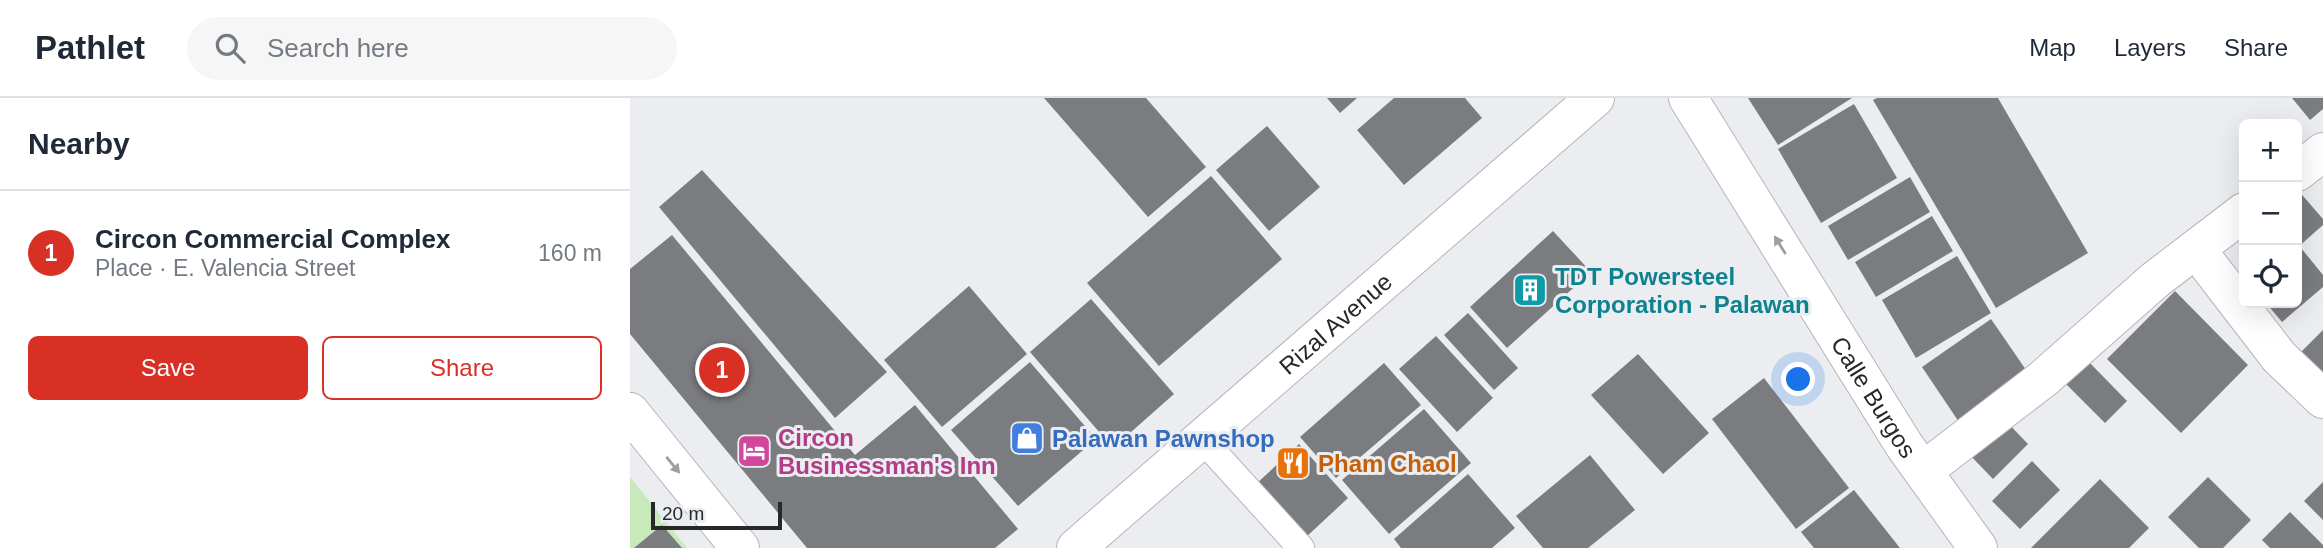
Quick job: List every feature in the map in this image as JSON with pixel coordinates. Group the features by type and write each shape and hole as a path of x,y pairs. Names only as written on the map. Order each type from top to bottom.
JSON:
{"street":[{"name":"Rizal Avenue","path":"1076,548 1595,98"},
{"name":"Calle Burgos","path":"1688,98 1923,471 1978,548"},
{"path":"2302,168 2323,152"},
{"path":"1923,471 2043,379 2155,280 2239,216"},
{"path":"2196,249 2279,357 2323,399"},
{"path":"630,412 740,548"}],"lane":[{"path":"1202,439 1301,548"}],"green space":[{"path":"630,477 687,548 630,548"}],"building":[{"path":"1044,98 1146,98 1206,167 1148,217"},
{"path":"1327,98 1357,98 1340,113"},
{"path":"1394,98 1465,98 1482,118 1404,185 1357,130"},
{"path":"1748,98 1852,98 1778,145"},
{"path":"1998,98 2088,253 1996,308 1873,100"},
{"path":"2292,98 2323,98 2323,109 2310,120"},
{"path":"1854,104 1897,178 1821,223 1778,149"},
{"path":"1267,126 1320,187 1269,231 1216,170"},
{"path":"702,170 887,372 835,418 659,207"},
{"path":"1211,176 1282,259 1159,366 1087,283"},
{"path":"1910,177 1930,212 1848,260 1828,226"},
{"path":"2302,195 2323,219 2323,225 2302,244"},
{"path":"1932,216 1953,251 1876,297 1855,262"},
{"name":"TDT Powersteel Corporation - Palawan","path":"1553,231 1591,272 1507,348 1470,307"},
{"path":"672,235 855,455 915,405 1018,529 995,548 807,548 630,334 630,269"},
{"path":"2302,249 2323,275 2323,287 2302,305"},
{"path":"1957,256 1991,313 1916,358 1882,300"},
{"path":"969,286 1027,354 942,427 884,360"},
{"path":"2175,291 2248,365 2181,433 2107,359"},
{"path":"1091,299 1174,394 1113,448 1030,352"},
{"path":"2270,308 2298,308 2282,322"},
{"path":"1468,313 1518,368 1494,390 1444,335"},
{"path":"1991,319 2035,383 1965,431 1922,367"},
{"path":"2323,330 2323,373 2301,352"},
{"path":"1436,336 1493,398 1457,432 1399,369"},
{"path":"1638,354 1709,433 1663,474 1591,395"},
{"path":"2087,360 2127,401 2105,423 2065,383"},
{"path":"1030,362 1096,439 1018,506 951,430"},
{"path":"1384,363 1421,405 1336,478 1300,437"},
{"path":"1764,378 1849,488 1796,529 1712,419"},
{"path":"1424,409 1471,463 1389,534 1342,480"},
{"path":"2000,415 2028,444 1993,479 1965,450"},
{"path":"1299,444 1348,498 1304,539 1255,485"},
{"path":"1590,455 1635,510 1588,548 1543,548 1516,516"},
{"path":"2032,461 2060,490 2020,529 1992,501"},
{"path":"1468,474 1515,528 1492,548 1401,548 1394,539"},
{"path":"2208,477 2251,520 2223,548 2199,548 2168,517"},
{"path":"2100,479 2149,528 2129,548 2031,548"},
{"path":"2323,482 2323,520 2304,501"},
{"path":"1854,490 1900,548 1814,548 1801,532"},
{"path":"2290,512 2323,548 2270,548 2262,540"},
{"path":"662,525 682,548 634,548"}],"place":[{"name":"TDT Powersteel Corporation - Palawan","path":"1530,290"},
{"name":"Circon Commercial Complex","path":"722,370"},
{"name":"Palawan Pawnshop","path":"1027,438"},
{"name":"Circon Businessman's Inn","path":"754,451"},
{"name":"Pham Chaol","path":"1293,463"}]}
